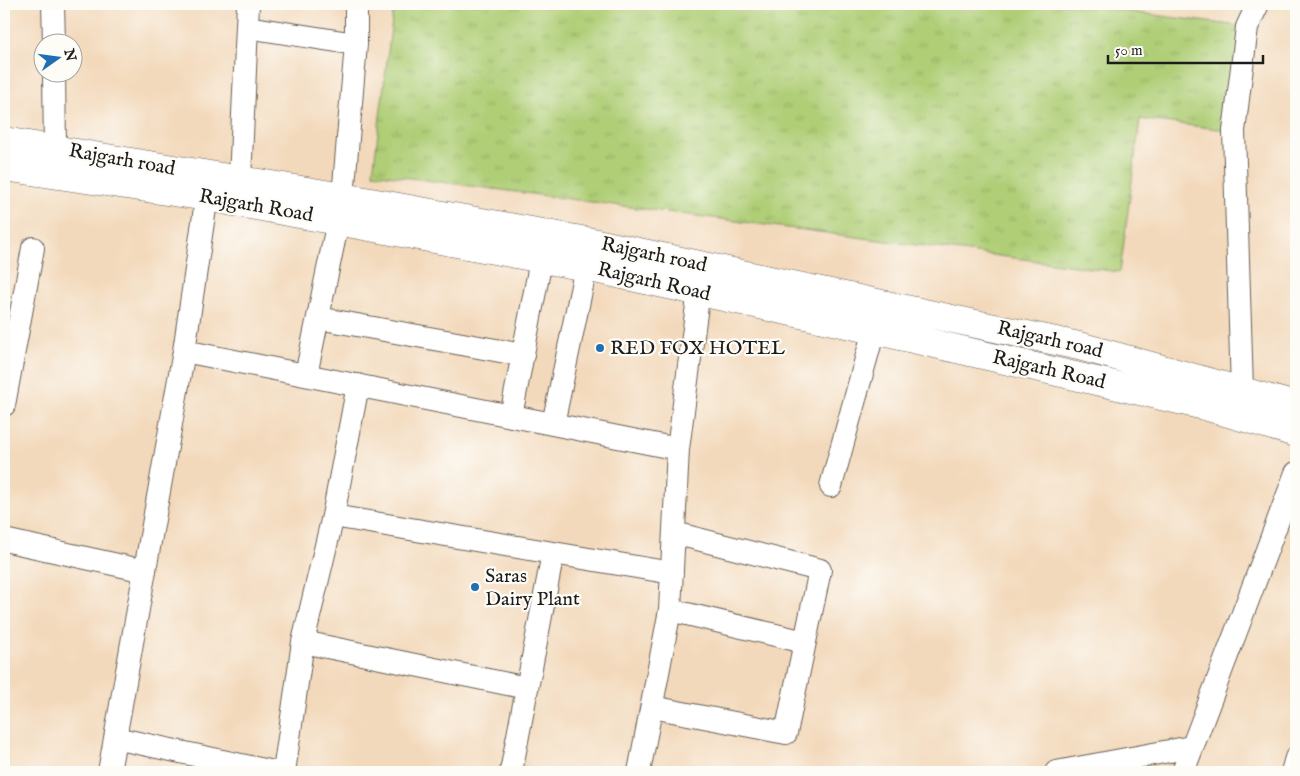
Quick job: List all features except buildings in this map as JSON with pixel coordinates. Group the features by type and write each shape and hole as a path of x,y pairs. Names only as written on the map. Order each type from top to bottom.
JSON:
{"main road":[{"name":"Rajgarh road","path":"4,141 55,148 208,186 240,180 341,209 546,233 1079,346 1296,406"},
{"name":"Rajgarh Road","path":"4,167 208,186 341,209 541,260 586,267 874,330 1205,406 1296,433"}],"street":[{"path":"53,4 54,32"},
{"path":"240,180 248,4"},
{"path":"306,375 341,209 356,44 356,4"},
{"path":"1242,390 1234,131 1247,27 1258,4"},
{"path":"247,27 356,44"},
{"path":"54,82 55,148"},
{"path":"109,772 184,350 208,186"},
{"path":"4,398 33,248"},
{"path":"511,416 541,260"},
{"path":"639,772 670,610 678,449 702,265"},
{"path":"553,424 586,267"},
{"path":"318,318 523,355"},
{"path":"831,486 874,330"},
{"path":"184,350 678,449"},
{"path":"284,772 302,642 333,516 358,385"},
{"path":"1183,772 1296,472"},
{"path":"333,516 672,573"},
{"path":"652,707 786,733 820,570 674,533"},
{"path":"4,540 145,571"},
{"path":"511,772 553,553"},
{"path":"670,610 805,642"},
{"path":"302,642 527,688"},
{"path":"115,738 274,772"},
{"path":"1056,772 1191,747"},
{"path":"1292,772 1296,758"}],"green space":[{"path":"394,4 1069,4 1247,27 1234,131 1140,119 1120,272 373,173"}],"place":[{"name":"RED FOX HOTEL","path":"600,348"},
{"name":"Saras Dairy Plant","path":"475,587"}]}
